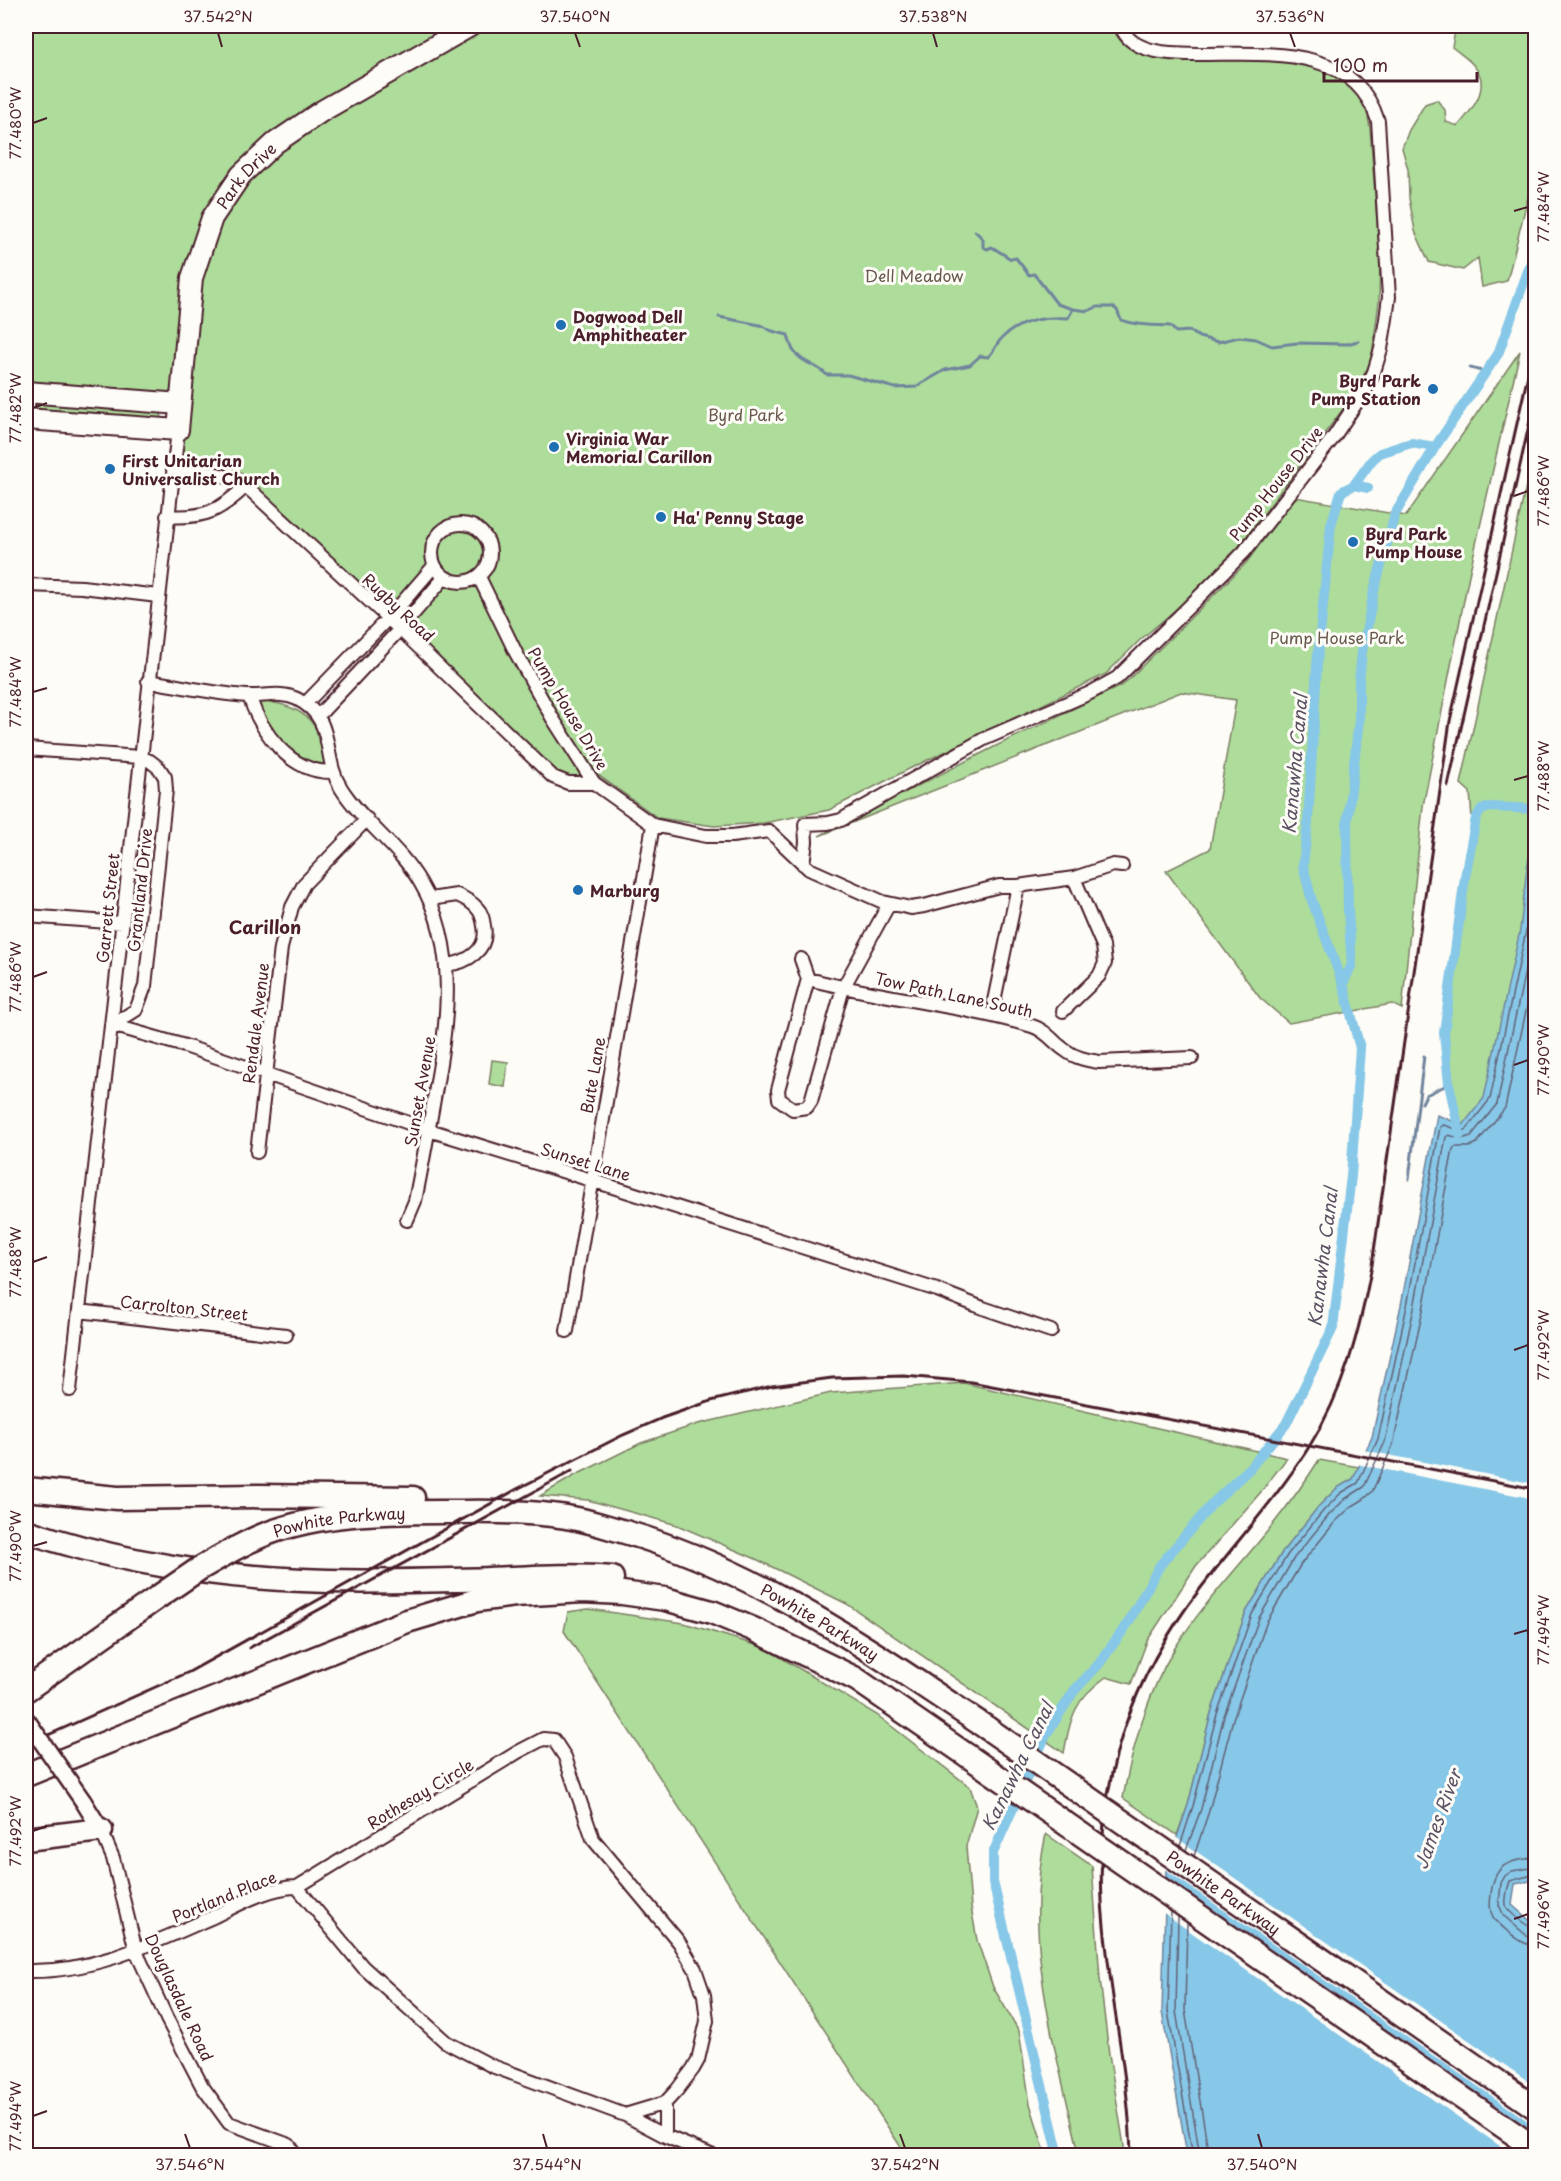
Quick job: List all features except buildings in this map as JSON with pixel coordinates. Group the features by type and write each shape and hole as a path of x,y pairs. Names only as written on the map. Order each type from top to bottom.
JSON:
{"highway":[{"path":"26,1489 117,1498 258,1496 490,1499 577,1519"},
{"name":"Powhite Parkway","path":"26,1690 199,1569 266,1534 298,1525 349,1515 399,1512 509,1512 577,1519 651,1539 755,1582 821,1619 987,1728 1536,2108"},
{"path":"26,1531 71,1546 159,1566 241,1576 303,1581 455,1580 536,1575 586,1576 668,1587 716,1599 783,1629 856,1679"},
{"name":"Powhite Parkway","path":"26,1775 407,1621 477,1600 583,1591 665,1599 712,1612 753,1629 856,1679 1536,2149"},
{"path":"26,1839 101,1830"}],"main road":[{"name":"Park Drive","path":"178,430 192,278 212,218 241,175 275,143 322,111 470,26"},
{"path":"26,399 180,404"},
{"path":"26,419 178,430"}],"street":[{"path":"1121,26 1128,37 1144,47 1294,44"},
{"name":"Pump House Drive","path":"803,864 806,842 805,824 828,824 841,820 984,739 1090,693 1117,678 1244,552 1333,438 1367,387 1381,349 1389,297 1378,121 1364,87 1351,69 1324,52"},
{"name":"Garrett Street","path":"70,1390 178,430"},
{"name":"Rugby Road","path":"173,470 216,473 246,486 400,629 554,777 568,783 594,783"},
{"path":"167,516 184,517 206,514 224,506 246,486"},
{"path":"452,525 470,525 484,536 490,553 489,562 479,577 459,583 444,578 434,566 431,551 437,535 452,525"},
{"path":"305,704 388,618 434,566"},
{"name":"Pump House Drive","path":"479,577 516,653 594,783 653,825 706,836 732,836 769,831 803,864"},
{"path":"318,716 400,629 444,578"},
{"path":"26,585 82,587 158,596"},
{"name":"Sunset Avenue","path":"148,681 249,696 283,695 294,697 305,704 318,716 327,737 332,772 348,798 386,837 407,863 430,899 443,942 446,965 448,994 446,1033 415,1201 407,1220"},
{"path":"249,696 265,732 288,755 309,767 323,772 332,772"},
{"path":"26,749 140,758"},
{"name":"Grantland Drive","path":"112,1024 136,1010 142,998 158,878 166,790 165,777 159,768 140,758"},
{"name":"Rendale Avenue","path":"257,1152 281,948 292,907 304,884 367,819"},
{"name":"Bute Lane","path":"567,1331 653,825"},
{"path":"803,864 889,904 911,908 999,886 1018,886 1074,878 1105,867 1122,866"},
{"path":"1063,1011 1099,976 1105,958 1102,945 1074,878"},
{"path":"994,1001 1018,886"},
{"path":"430,899 457,895 476,907 482,915 485,929 484,944 468,960 446,965"},
{"path":"801,959 808,980 778,1090 780,1099 793,1109 807,1107 811,1101 843,988 889,904"},
{"path":"26,915 122,923"},
{"name":"Tow Path Lane South","path":"808,980 992,1016 1035,1027 1065,1050 1099,1062 1192,1058"},
{"name":"Sunset Lane","path":"112,1024 185,1046 429,1130 937,1290 1051,1331"},
{"name":"Carrolton Street","path":"79,1311 286,1335"},
{"name":"Douglasdale Road","path":"26,1719 101,1830 112,1858 136,1951 167,2019 202,2086 229,2123 290,2145 297,2156"},
{"name":"Rothesay Circle","path":"297,1887 518,1752 543,1739 554,1740 565,1757 593,1839 679,1942 695,1969 704,1995 707,2021 698,2060 665,2103"},
{"name":"Portland Place","path":"26,1971 76,1968 136,1951 245,1902 286,1887 297,1887"},
{"path":"297,1887 363,1967 446,2042 492,2066 626,2115 665,2136 713,2156"},
{"path":"626,2115 665,2103 665,2136"}],"green space":[{"name":"Byrd Park","path":"26,26 1112,26 1126,46 1148,56 1282,50 1306,53 1320,58 1346,76 1366,107 1370,128 1380,260 1379,302 1371,362 1350,400 1236,550 1187,600 1140,640 1106,674 829,810 764,823 714,826 658,818 598,775 578,778 557,772 238,470 178,462 183,397 26,382"},
{"path":"1456,26 1535,26 1535,169 1507,281 1482,287 1478,258 1463,270 1429,262 1415,231 1409,198 1408,169 1402,148 1409,130 1425,104 1437,100 1445,110 1446,122 1458,126 1477,100 1481,85 1477,70 1452,47"},
{"name":"Pump House Park","path":"1520,351 1469,575 1423,806 1402,1009 1392,1004 1289,1023 1260,998 1166,871 1210,849 1236,700 1181,692 819,836 998,745 1123,685 1246,563 1295,497 1406,516"},
{"path":"33,402 161,412 162,420 34,414"},
{"path":"1535,444 1536,846 1498,1077 1461,1148 1446,1071 1444,1029 1473,832 1470,792 1461,784"},
{"path":"254,701 292,708 308,719 320,739 325,768 298,758 273,737"},
{"path":"492,1060 508,1062 505,1087 489,1084"},
{"path":"964,1383 1287,1458 1260,1493 1196,1566 1147,1641 1131,1684 1106,1677 1080,1701 1072,1719 1064,1753 847,1604 756,1559 677,1525 588,1500 540,1496 574,1476 641,1443 698,1424 831,1393"},
{"path":"1319,1460 1359,1467 1353,1479 1337,1488 1319,1506 1283,1551 1246,1612 1211,1713 1188,1805 1177,1835 1123,1798 1136,1739 1156,1683 1186,1631 1280,1515"},
{"path":"588,1609 684,1623 765,1648 877,1715 970,1787 977,1807 966,1846 971,1907 977,1940 993,1987 1019,2031 1030,2104 1046,2155 906,2155 564,1631 568,1612"},
{"path":"1046,1834 1092,1866 1100,1979 1124,2155 1080,2155 1078,2149 1044,1993 1038,1913 1040,1873"}],"water":[{"name":"James River","path":"1535,830 1536,1880 1515,1884 1512,1905 1535,1925 1535,2155 1187,2155 1162,2012 1166,1869 1188,1805 1211,1713 1246,1612 1283,1551 1319,1506 1337,1488 1353,1479 1372,1437 1401,1305 1437,1115 1463,1125 1484,1098 1520,930 1527,867"}],"pier":[{"path":"1363,1450 1535,1484 1535,1499 1356,1464"},
{"path":"1174,1836 1535,2086 1535,2126 1163,1868"},
{"path":"1162,1874 1535,2132 1535,2155 1513,2155 1162,1912"}],"waterway":[{"path":"975,231 983,239 983,247 987,249 992,247 1011,259 1016,258 1029,275 1034,274 1057,304 1073,309"},
{"name":"Kanawha Canal","path":"1059,2156 993,1882 993,1853 1046,1735 1074,1691 1099,1664 1128,1623 1160,1565 1212,1504 1250,1468 1286,1424 1333,1328 1351,1176 1360,1048 1343,984 1312,901 1303,865 1308,823 1317,665 1331,525 1341,492 1354,485 1380,453 1411,443 1435,447 1498,354 1536,249"},
{"path":"719,317 760,325 788,335 796,354 827,375 848,375 895,388 916,387 945,370 970,365 980,356 988,357 1002,338 1017,327 1041,319 1068,318 1073,309 1088,311 1097,307 1113,307 1117,310 1121,320 1170,326 1176,332 1190,331 1199,337 1218,342 1239,337 1256,339 1272,346 1297,343 1347,344 1358,341"},
{"path":"1470,368 1486,372"},
{"path":"1343,984 1352,964 1348,911 1347,824 1359,720 1362,652 1374,591 1395,514 1435,447"},
{"name":"Kanawha Canal","path":"1354,485 1368,488"},
{"path":"1460,1135 1449,1084 1444,1033 1465,877 1476,818 1481,810 1490,807 1536,809"},
{"path":"1409,1179 1424,1056"},
{"path":"1422,1103 1426,1095 1449,1084"}],"railway":[{"path":"1131,2156 1126,2092 1108,1965 1102,1901 1103,1836 1108,1792 1124,1729 1156,1656 1188,1605 1270,1502 1309,1447 1332,1404 1356,1336 1372,1265 1450,721 1536,339"},
{"path":"1448,786 1536,394"},
{"path":"26,1745 189,1672 517,1489 623,1435 662,1418 711,1401 772,1386 832,1378 904,1376 971,1382 1536,1489"},
{"path":"249,1648 572,1471"}],"place":[{"name":"Dogwood Dell Amphitheater","path":"561,325"},
{"name":"Byrd Park Pump Station","path":"1433,389"},
{"name":"Virginia War Memorial Carillon","path":"554,447"},
{"name":"First Unitarian Universalist Church","path":"110,469"},
{"name":"Ha' Penny Stage","path":"661,517"},
{"name":"Byrd Park Pump House","path":"1353,542"},
{"name":"Marburg","path":"578,890"}],"district":[{"name":"Carillon","path":"265,926"}],"park label":[{"name":"Dell Meadow","path":"914,275"}]}
